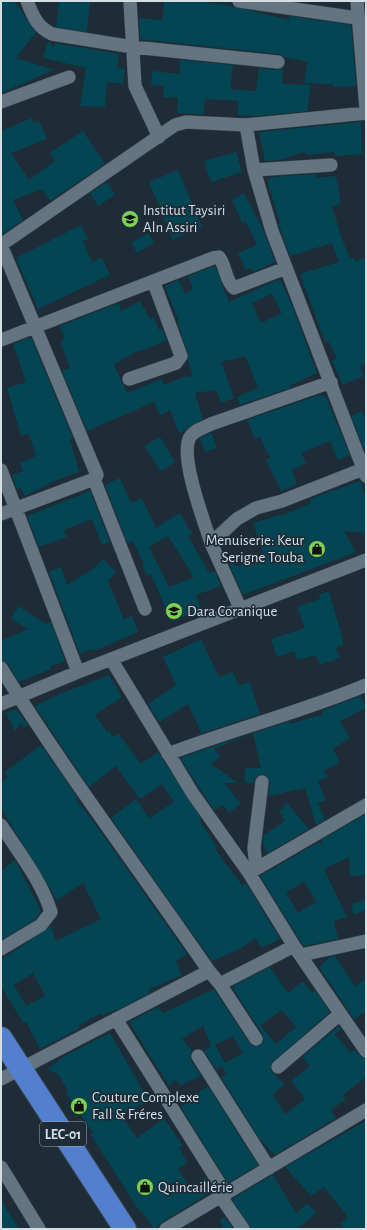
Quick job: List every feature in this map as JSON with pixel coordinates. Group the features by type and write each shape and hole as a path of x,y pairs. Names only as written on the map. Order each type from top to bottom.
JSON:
{"highway":[{"name":"LEC-01","path":"1,1038 125,1229"}],"street":[{"path":"27,1 38,24 52,34 132,47 278,62"},
{"path":"130,1 135,86 159,137"},
{"path":"239,1 358,18"},
{"path":"357,1 358,18 364,52 366,109"},
{"path":"1,102 69,77"},
{"path":"1,514 94,479 97,475 1,245 175,125 186,122 246,125 366,113"},
{"path":"210,543 237,519 256,508 282,501 365,473 272,230 254,170 246,125"},
{"path":"254,170 331,165"},
{"path":"1,340 154,283 218,257 222,262 230,284 234,288 286,268"},
{"path":"129,379 176,363 181,356 154,283"},
{"path":"241,610 210,543 188,465 187,445 193,433 211,424 331,382"},
{"path":"1,470 78,672"},
{"path":"94,479 145,609"},
{"path":"1,704 78,672 241,610 366,560"},
{"path":"111,659 193,794 252,871 298,950 366,1051"},
{"path":"1,668 88,799 146,878 209,971 220,984 256,1039"},
{"path":"168,754 218,735 314,706 366,685"},
{"path":"252,871 262,782"},
{"path":"252,871 366,805"},
{"path":"1,825 38,882 47,900 50,912 41,925 1,949"},
{"path":"220,984 298,950 366,941"},
{"path":"1,1079 209,971"},
{"path":"278,1067 340,1014"},
{"path":"116,1019 243,1229"},
{"path":"198,1056 269,1168"},
{"path":"166,1229 366,1110"},
{"path":"1,1167 40,1229"}],"building":[{"path":"1,1 14,1 36,32 16,58 54,70 1,93"},
{"path":"59,1 90,1 87,32 56,27"},
{"path":"164,1 193,1 227,5 289,20 289,16 351,25 356,86 333,87 333,84 304,83 307,62 284,57 279,54 140,39 139,18 162,20"},
{"path":"48,41 54,48 55,43 119,54 117,68 125,69 123,84 107,82 105,107 80,106 86,68 43,58"},
{"path":"180,60 233,65 230,89 256,91 259,68 277,70 283,68 282,84 311,85 307,111 257,116 237,115 239,101 205,99 204,114 177,113 178,98 163,97 164,86 151,85 152,71 180,74"},
{"path":"32,118 33,123 39,121 47,139 11,153 29,180 55,161 50,153 83,131 105,164 50,201 42,189 13,200 23,220 1,235 1,131"},
{"path":"361,122 362,154 335,156 334,152 306,155 305,152 279,160 265,161 259,132"},
{"path":"236,152 242,172 211,182 204,161"},
{"path":"178,170 202,227 173,240 149,182"},
{"path":"316,174 316,178 336,176 341,204 332,206 341,236 350,259 354,258 355,261 366,258 366,363 360,366 364,376 343,385 332,361 337,358 328,341 325,342 300,274 339,262 332,243 290,256 278,224 280,224 267,180 273,177"},
{"path":"107,182 115,195 98,206 90,193"},
{"path":"244,193 263,229 275,262 253,272 251,268 246,270 238,253 257,245 246,222 242,223 232,200"},
{"path":"81,225 88,239 83,241 92,262 102,257 110,275 38,309 16,258"},
{"path":"148,233 154,243 137,253 131,243"},
{"path":"215,266 229,302 280,279 291,303 317,373 289,386 293,387 240,405 237,397 258,388 245,356 221,362 234,398 221,403 216,390 195,393 203,419 185,430 179,433 170,410 160,415 154,402 87,431 62,371 70,368 60,341 65,339 60,326 119,303 121,311 140,301 150,319 154,317 159,330 162,329 167,340 138,352 137,351 114,365 127,393 161,379 164,385 183,377 193,376 188,360 188,353 177,322 179,321 165,286 178,280 185,293 193,289 188,276","holes":["272,294 282,313 261,323 252,303"]},
{"path":"31,337 73,438 70,439 79,472 52,482 25,496 21,488 17,489 12,475 23,471 20,463 36,456 29,434 21,436 7,388 26,382 13,344"},
{"path":"319,395 326,397 350,455 338,460 330,441 301,453 306,463 292,470 297,484 281,491 266,460 270,458 260,437 255,439 247,420"},
{"path":"362,411 366,421 366,449 364,449 351,416"},
{"path":"211,433 217,448 205,452 200,438"},
{"path":"160,437 175,462 161,471 144,446"},
{"path":"120,478 131,503 142,498 156,528 180,513 192,534 188,536 209,573 215,571 221,586 196,595 202,610 171,621 151,574 147,576 142,565 144,564 133,541 128,543 125,537 105,485","holes":["168,536 194,577 169,587 149,547"]},
{"path":"360,481 366,498 365,533 344,531 356,552 243,595 229,564 233,562 235,567 263,554 253,523 291,512 311,503 310,499"},
{"path":"90,491 110,542 102,545 92,519 64,530 67,537 39,547 27,516"},
{"path":"103,559 116,572 108,581 124,619 132,616 138,632 94,651 92,649 80,654 49,572 61,567 67,585 93,569"},
{"path":"329,591 343,641 343,645 336,648 340,658 320,665 316,655 297,660 294,651 277,657 271,639 305,628 297,607 320,599 319,595"},
{"path":"18,606 46,624 51,622 65,661 50,667 51,669 19,682 8,664 1,660 1,641 28,629 11,619"},
{"path":"201,639 219,677 233,672 239,686 250,682 260,714 200,734 201,732 188,704 159,722 148,704 176,685 163,657"},
{"path":"109,675 122,697 95,715 107,732 109,730 113,737 118,733 141,764 158,752 201,818 199,820 217,847 215,849 242,885 246,883 280,939 261,948 256,938 240,949 212,961 111,818 136,799 149,818 174,802 162,784 140,799 116,766 89,787 35,706 60,694"},
{"path":"361,696 366,708 340,721 350,738 333,749 340,763 324,770 327,778 318,781 326,800 318,803 325,820 316,825 305,788 268,796 270,783 266,775 259,775 255,778 254,783 245,783 245,768 261,768 253,733 290,721 290,724 323,714 321,711"},
{"path":"16,709 28,725 24,728 21,723 15,731 6,713"},
{"path":"251,734 214,749 220,757 211,764 238,783 224,783 241,804 229,813 223,805 214,810 180,758"},
{"path":"41,745 77,797 76,800 98,828 187,954 176,961 182,975 148,990 150,993 121,1008 102,1015 101,1013 80,1025 78,1029 40,1049 26,1022 23,1023 1,986 1,960 51,926 56,941 101,919 83,883 57,900 1,809 1,782 8,777 5,772","holes":["33,973 45,996 26,1006 14,985"]},
{"path":"287,803 309,829 268,853 263,843 264,835 285,821 279,811"},
{"path":"366,814 366,875 350,876 349,857 324,869 347,917 334,921 338,939 305,946 260,876 319,842 323,846 321,840","holes":["304,881 316,902 298,913 286,893"]},
{"path":"15,860 41,911 36,919 1,940 1,871"},
{"path":"366,899 366,910 353,915 352,904"},
{"path":"335,956 355,986 366,979 366,1012 354,1019 319,967 330,957"},
{"path":"270,967 288,993 300,983 304,983 312,992 315,990 330,1012 271,1064 272,1072 285,1084 273,1094 285,1114 305,1099 291,1081 310,1066 302,1057 339,1026 341,1029 335,1034 350,1053 355,1050 360,1056 366,1059 366,1077 343,1095 346,1099 331,1110 336,1118 275,1155 259,1138 221,1077 226,1073 222,1066 216,1069 204,1051 211,1046 203,1026 182,1039 192,1051 190,1056 191,1060 201,1076 181,1085 175,1080 169,1086 129,1022 158,1007 163,1013 214,989 249,1043 253,1046 260,1046 263,1042 263,1035 232,987","holes":["282,1010 296,1027 276,1044 260,1025","233,1036 243,1053 225,1063 215,1045"]},
{"path":"110,1033 149,1101 121,1115 137,1138 164,1118 183,1146 179,1148 188,1163 178,1169 190,1187 206,1178 214,1190 162,1222 154,1229 142,1211 140,1212 91,1135 93,1133 66,1093 68,1091 58,1074 47,1069 66,1055"},
{"path":"208,1086 258,1165 228,1183 181,1107 195,1098 193,1096"},
{"path":"366,1121 366,1229 346,1229 340,1223 348,1217 324,1187 311,1196 285,1167"},
{"path":"273,1175 296,1213 308,1203 316,1213 297,1229 251,1229 232,1199"},
{"path":"1,1200 19,1229 1,1229"},
{"path":"225,1217 233,1229 225,1229 219,1220"}],"place":[{"name":"Institut Taysiri Aln Assiri","path":"130,219"},
{"name":"Menuiserie: Keur Serigne Touba","path":"317,549"},
{"name":"Dara Coranique","path":"174,611"},
{"name":"Couture Complexe Fall & Fréres","path":"79,1106"},
{"name":"Quincaillérie","path":"145,1187"}]}
